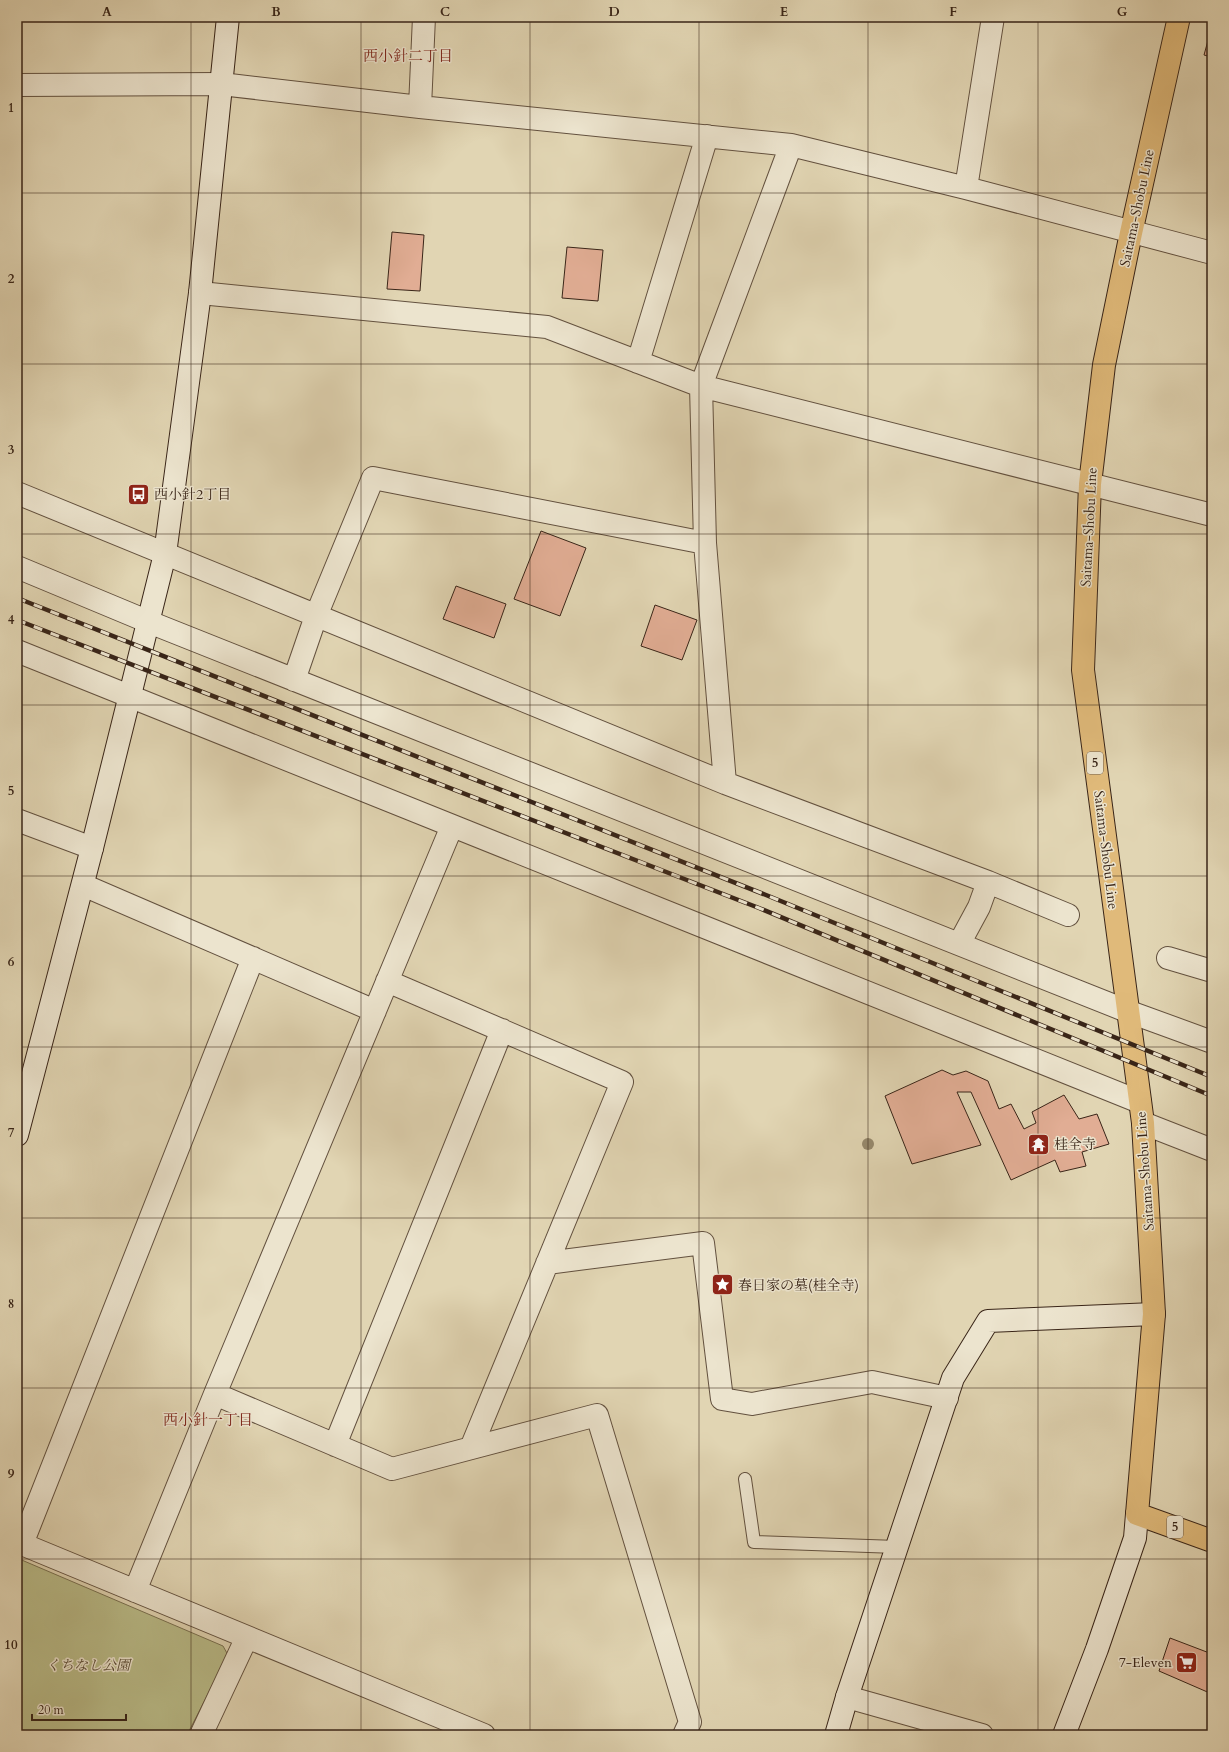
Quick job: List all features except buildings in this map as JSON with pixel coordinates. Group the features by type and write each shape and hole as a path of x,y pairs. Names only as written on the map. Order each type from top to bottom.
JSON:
{"main road":[{"name":"Saitama-Shobu Line","path":"1137,1514 1154,1314 1143,1123 1083,670 1090,484 1104,365 1131,233 1179,17"},
{"name":"5","path":"1137,1514 1212,1541"}],"street":[{"path":"17,1135 92,848 165,554 200,293 228,17"},
{"path":"420,107 424,17"},
{"path":"966,188 993,17"},
{"path":"17,85 221,84 420,107 791,145 966,188 1131,233 1212,253"},
{"path":"638,362 707,136"},
{"path":"725,783 705,543 701,386 791,145"},
{"path":"200,293 547,327 701,386 1212,515"},
{"path":"294,680 316,616 373,478 705,543"},
{"path":"17,494 725,783 988,882 1068,915"},
{"path":"17,567 148,622 1128,1011 1212,1042"},
{"path":"17,651 1140,1102"},
{"path":"17,820 92,848"},
{"path":"135,1591 215,1394 452,826"},
{"path":"959,944 979,907 988,882"},
{"path":"82,885 375,1011"},
{"path":"253,958 20,1543 484,1735"},
{"path":"1168,958 1212,971"},
{"path":"387,981 622,1082 471,1448"},
{"path":"335,1445 502,1030"},
{"path":"1143,1123 1212,1150"},
{"path":"547,1263 703,1243 722,1399 752,1404 872,1382 947,1398"},
{"path":"836,1735 847,1697 954,1378 988,1321 1154,1314"},
{"path":"215,1394 392,1469 597,1415 690,1722 684,1735"},
{"path":"1064,1735 1097,1649 1135,1538 1137,1514"},
{"path":"201,1735 247,1637"},
{"path":"847,1697 982,1735"}],"lane":[{"path":"745,1479 754,1542 897,1547"}],"green space":[{"name":"くちなし公園","path":"17,1558 223,1646 228,1655 187,1735 17,1735"}],"railway":[{"path":"17,598 766,895 1212,1077"},
{"path":"17,620 759,908 1212,1096"}],"place":[{"name":"西小針2丁目","path":"139,494"},
{"name":"桂全寺","path":"1039,1144"},
{"name":"春日家の墓(桂全寺)","path":"722,1285"},
{"name":"7-Eleven","path":"1187,1662"}],"district":[{"name":"西小針二丁目","path":"408,56"},
{"name":"西小針一丁目","path":"208,1420"}]}
